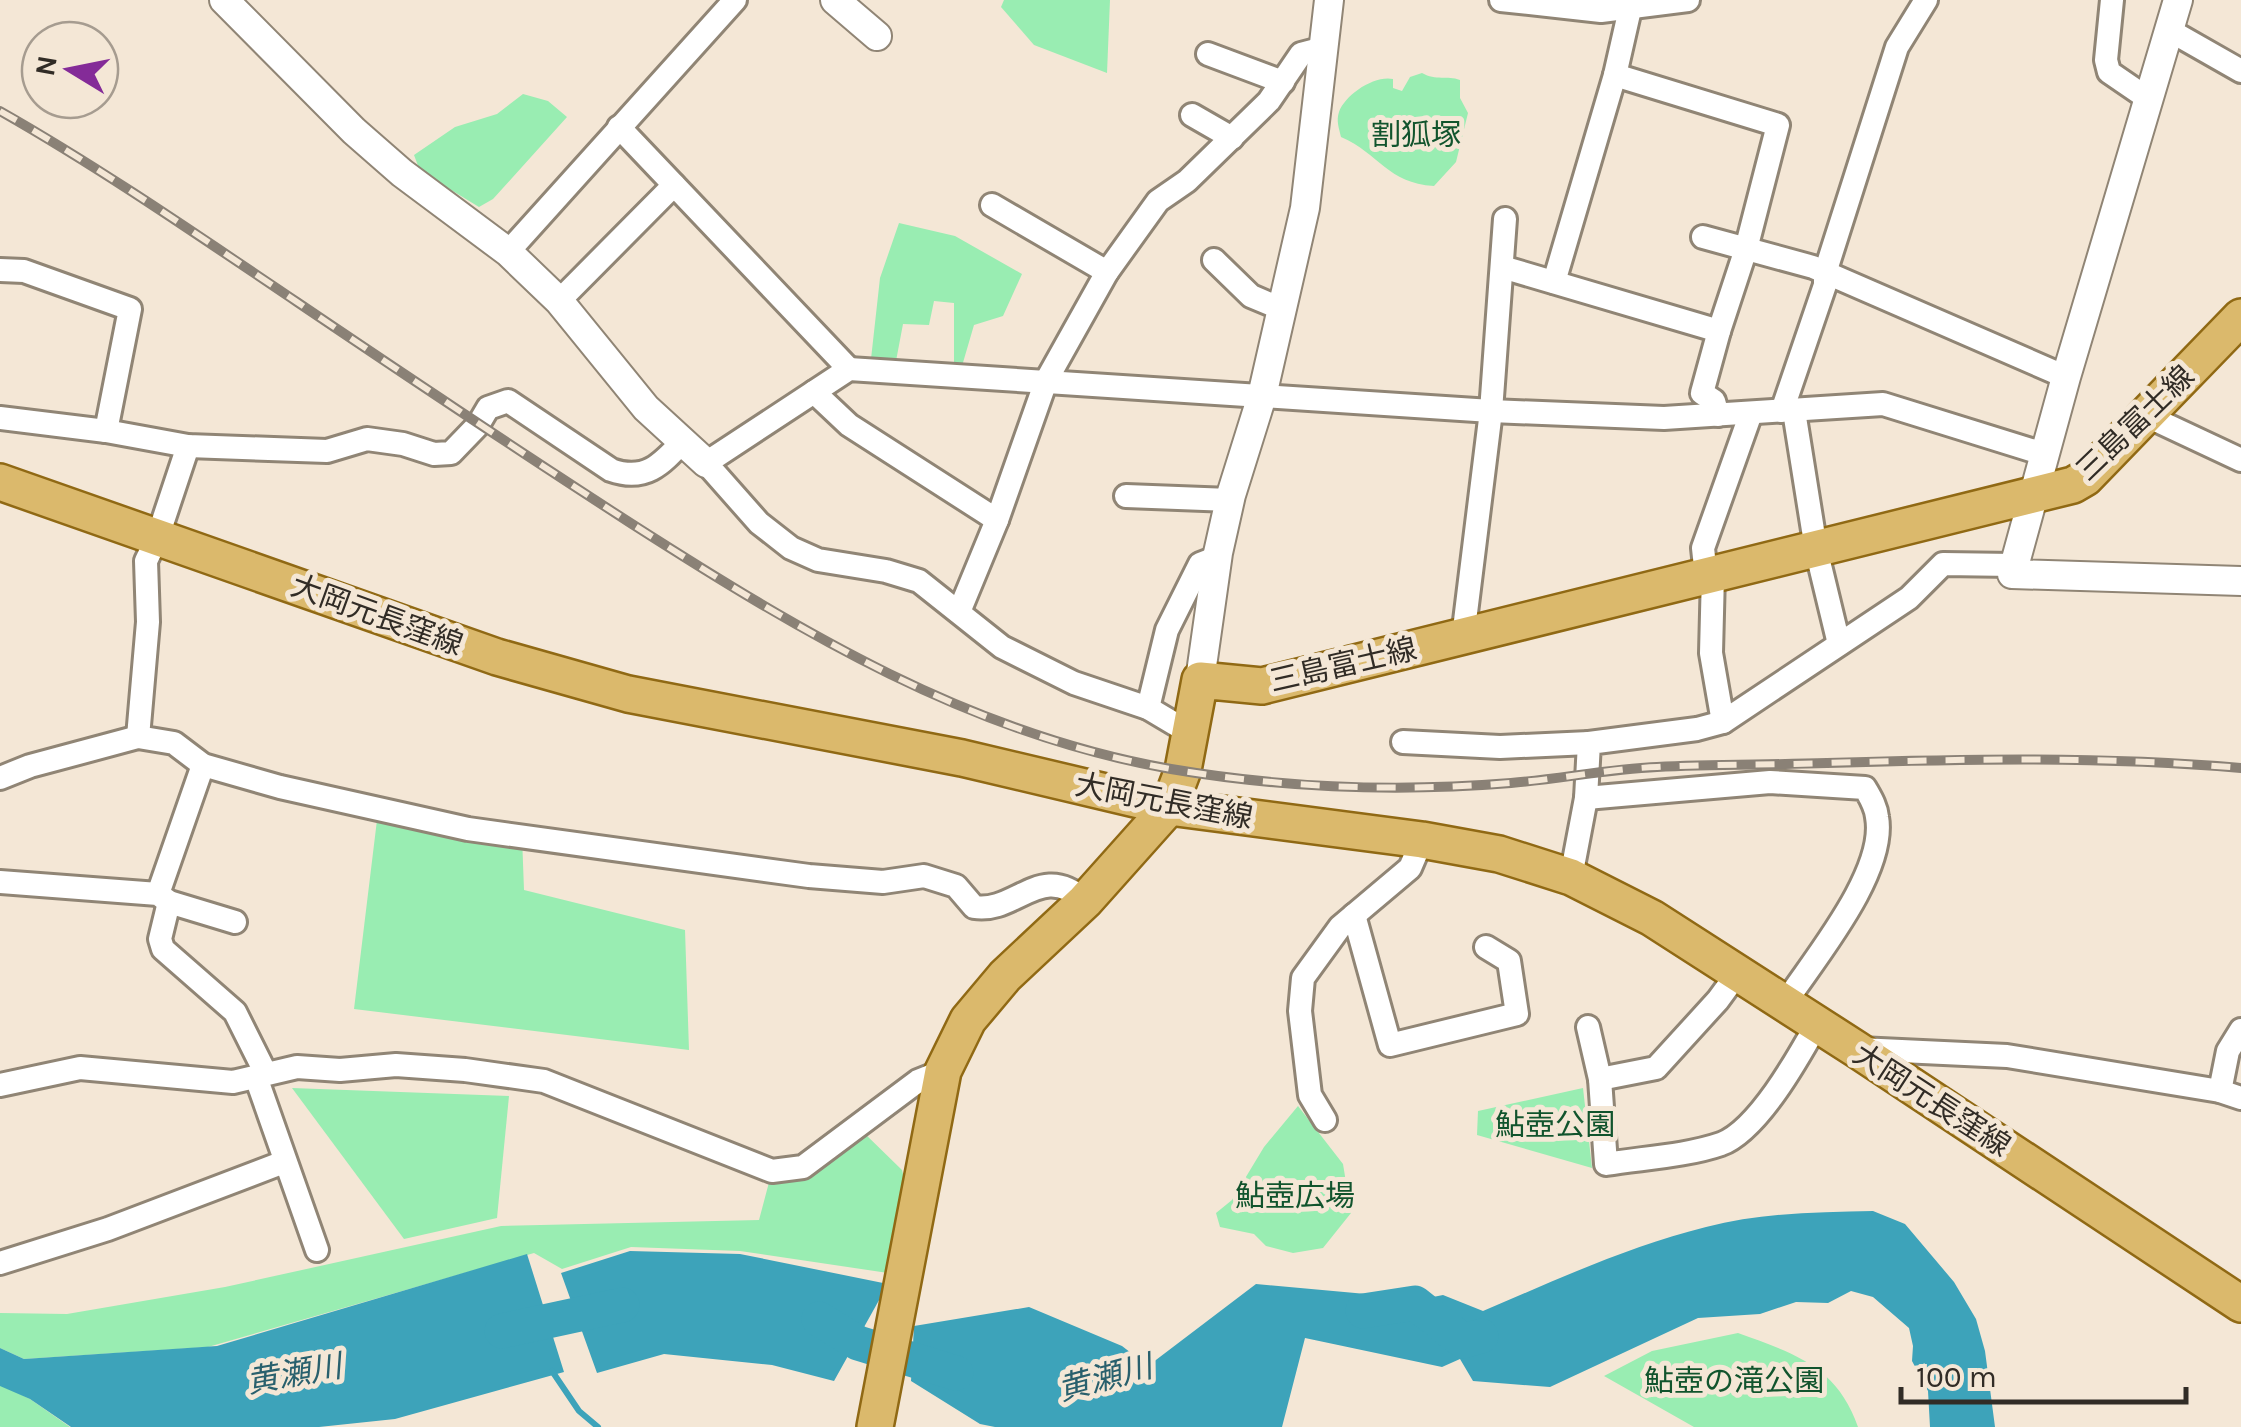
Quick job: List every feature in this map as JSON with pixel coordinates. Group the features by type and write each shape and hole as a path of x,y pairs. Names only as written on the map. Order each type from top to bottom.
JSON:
{"main road":[{"name":"三島富士線","path":"1200,680 1262,686 2073,485 2085,478 2241,317"},
{"name":"大岡元長窪線","path":"0,482 497,657 628,694 962,758 1169,807 1422,840 1498,854 1571,877 1652,918 1856,1048 2241,1304"},
{"path":"875,1427 943,1071 968,1020 1005,976 1085,901 1169,807 1183,770 1200,680"}],"street":[{"path":"224,0 354,131 508,252 559,301 646,408 706,462 759,523 790,548 818,560 886,571 918,582 1002,647 1074,683 1148,708 1190,733"},
{"path":"508,252 735,0"},
{"path":"836,0 878,36"},
{"path":"1200,680 1230,500 1262,396 1305,208 1329,0"},
{"path":"1502,0 1601,12 1688,0"},
{"path":"1839,644 1788,411 1825,273 1896,47 1926,0"},
{"path":"2112,0 2106,60 2109,72 2147,98"},
{"path":"2178,0 2012,574 2241,581"},
{"path":"1554,282 1630,9"},
{"path":"2169,30 2241,71"},
{"path":"958,612 997,520 1046,382 1107,272 1158,201 1187,181 1270,102 1301,54 1324,48"},
{"path":"1208,54 1282,82"},
{"path":"1615,74 1778,125 1702,393 1714,401 1718,415"},
{"path":"1192,114 1232,138"},
{"path":"619,127 850,369"},
{"path":"559,301 674,185"},
{"path":"992,205 1107,272"},
{"path":"1463,637 1491,411 1504,218"},
{"path":"1703,237 1825,273 2066,377"},
{"path":"1214,260 1251,296 1282,309"},
{"path":"1502,268 1719,332"},
{"path":"0,270 24,271 130,309 106,430"},
{"path":"706,462 850,369 1491,411 1664,418 1883,404 2044,454"},
{"path":"814,392 848,424 997,520"},
{"path":"0,418 106,430 188,446 327,450 367,438 434,454 452,454 488,408 508,401 611,470 627,476 646,473 668,458 683,441"},
{"path":"1724,722 1710,653 1710,575 1703,548 1751,413"},
{"path":"2148,413 2241,460"},
{"path":"138,737 148,622 146,561 188,446"},
{"path":"1126,496 1230,500"},
{"path":"1148,708 1167,630 1184,593 1200,564 1218,557"},
{"path":"1403,742 1500,747 1590,743 1724,722 1910,598 1943,564 2014,564"},
{"path":"0,778 138,737 174,743 203,765 280,787 468,829 809,876 882,882 924,876 956,886 974,907 985,909 1049,885 1070,887 1085,901"},
{"path":"1571,877 1586,798 1590,743"},
{"path":"203,765 163,898 160,938 163,950 236,1012 261,1075 284,1162 317,1250"},
{"path":"1586,798 1770,782 1865,788 1878,821 1867,872 1848,910 1784,1004"},
{"path":"1326,1120 1310,1095 1300,988 1303,978 1340,927 1410,868 1422,840"},
{"path":"0,882 163,898 235,922"},
{"path":"1354,915 1390,1045 1517,1014 1510,961 1486,946"},
{"path":"1600,1080 1656,1068 1737,974"},
{"path":"1588,1027 1600,1080 1606,1164 1722,1143 1785,1081 1817,1024"},
{"path":"1856,1048 2007,1056 2230,1094 2228,1051 2241,1030"},
{"path":"0,1085 80,1068 233,1082 298,1067 340,1070 396,1065 465,1070 544,1081 772,1172 788,1172 803,1167 918,1081 943,1071"},
{"path":"0,1263 108,1229 284,1162"}],"green space":[{"path":"1004,0 1110,0 1107,73 1034,45 1001,7"},
{"name":"割狐塚","path":"1422,73 1460,80 1460,98 1468,113 1456,162 1434,186 1394,174 1341,137 1338,121 1342,106 1361,88 1377,80 1393,79 1393,88 1402,91 1410,77"},
{"path":"523,94 548,101 567,117 493,199 479,207 420,171 414,155 455,127 497,114"},
{"path":"899,223 955,236 1022,274 1003,316 974,325 962,366 954,363 954,303 934,301 929,325 903,324 896,361 871,359 880,278"},
{"path":"377,820 522,836 524,890 685,930 689,1050 354,1009"},
{"path":"292,1088 509,1096 497,1218 404,1239"},
{"name":"鮎壺公園","path":"1583,1088 1592,1168 1477,1135 1478,1111"},
{"name":"鮎壺広場","path":"1298,1106 1343,1164 1351,1213 1323,1248 1293,1253 1266,1246 1254,1234 1220,1227 1216,1213 1232,1200 1264,1147"},
{"path":"860,1129 902,1170 906,1187 888,1273 740,1251 631,1247 562,1269 534,1253 208,1347 24,1359 0,1348 0,1313 67,1314 225,1287 501,1226 759,1220 772,1171"},
{"name":"鮎壺の滝公園","path":"1738,1333 1811,1365 1838,1389 1858,1427 1694,1427 1604,1376 1652,1351"},
{"path":"0,1384 30,1399 70,1427 0,1427"}],"water":[{"path":"1873,1211 1905,1224 1954,1282 1976,1319 1985,1351 1995,1427 1930,1427 1928,1391 1912,1361 1909,1328 1873,1297 1851,1291 1828,1303 1796,1302 1760,1314 1698,1318 1550,1387 1473,1381 1460,1359 1442,1367 1305,1338 1282,1427 995,1427 980,1424 911,1381 914,1326 1029,1307 1122,1346 1148,1366 1256,1284 1399,1297 1433,1320 1455,1349 1428,1298 1443,1295 1483,1311 1621,1254 1706,1227 1768,1216"},
{"path":"630,1251 740,1254 888,1284 834,1381 772,1365 664,1354 597,1373 561,1273"},
{"path":"527,1254 564,1372 395,1419 319,1427 71,1427 30,1399 0,1386 0,1348 24,1359 217,1346"}],"waterway":[{"name":"黄瀬川","path":"1363,1311 1415,1303 1463,1341 1481,1336"},
{"name":"黄瀬川","path":"502,1331 622,1305"},
{"name":"黄瀬川","path":"819,1319 858,1343 956,1373"},
{"path":"552,1371 579,1411 598,1427"}],"railway":[{"path":"0,111 76,156 632,524 759,603 824,640 957,705 1097,753 1213,775 1383,788 1511,783 1699,765 2034,759 2241,768"}]}
